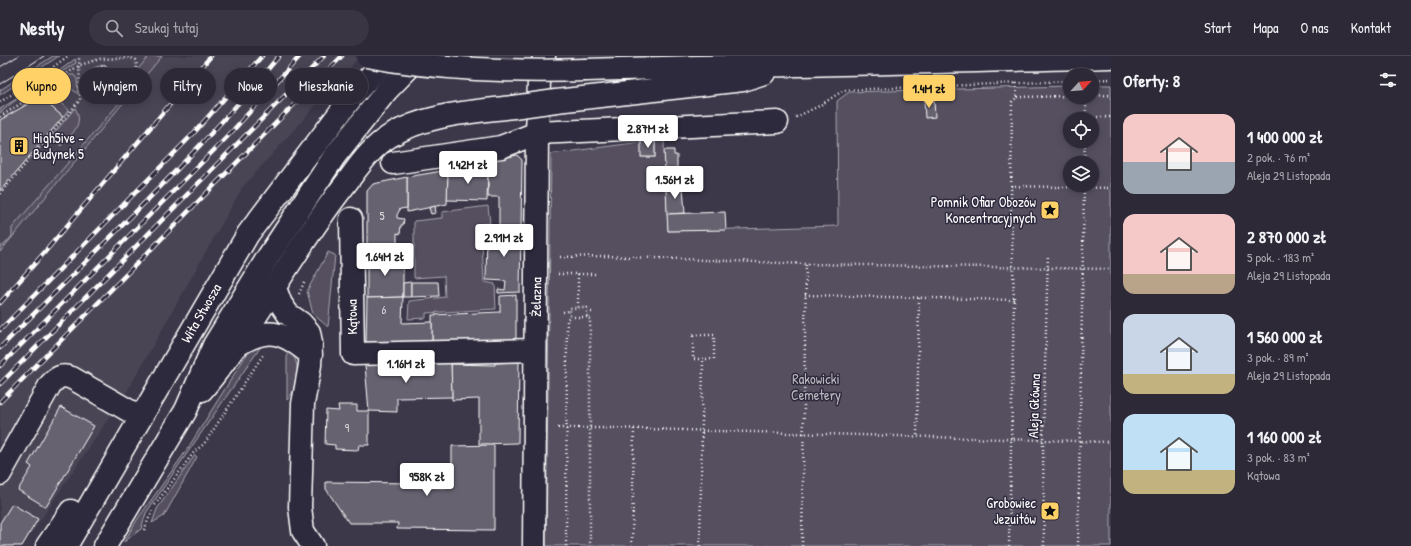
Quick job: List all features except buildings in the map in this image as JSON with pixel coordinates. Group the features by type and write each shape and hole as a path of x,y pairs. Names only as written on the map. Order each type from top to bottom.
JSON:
{"main road":[{"path":"367,56 407,63 472,70 520,71 915,60 1111,57"},
{"name":"Wita Stwosza","path":"66,546 248,234 355,93 388,56"},
{"name":"Wita Stwosza","path":"105,546 186,410 214,345 268,257 334,157 387,90 420,56"},
{"name":"Żelazna","path":"534,546 537,133 539,82 544,56"},
{"path":"186,410 238,345 323,213 366,157 390,136 435,118 556,101 743,80 792,64"},
{"path":"393,163 501,147 537,133 777,122"},
{"name":"Kątowa","path":"351,219 353,354 535,350"},
{"path":"275,288 281,304 288,314 302,323 309,332 311,355 303,402 300,508 303,531 313,546"},
{"path":"238,345 253,335 276,334 293,340 311,355"},
{"path":"0,474 50,385 56,378 66,376 72,378 140,417"},
{"path":"47,546 71,511 121,450"},
{"path":"112,546 124,513"}],"path":[{"path":"0,102 42,76 68,56"},
{"path":"0,194 80,100 79,56"},
{"path":"0,117 12,110 23,100 80,65 100,59 135,59 138,65 136,68"},
{"path":"1099,80 1111,79"},
{"path":"777,122 801,115 844,90 1063,81"},
{"path":"1016,83 1017,97"},
{"path":"1099,96 1111,95"},
{"path":"1010,546 1010,438 1014,300 1011,186 1012,102 1017,97 1063,96"},
{"path":"1099,117 1111,117"},
{"path":"1011,186 1063,186"},
{"path":"1099,187 1111,188"},
{"path":"1078,546 1084,192"},
{"name":"Aleja Główna","path":"1044,546 1043,440 1048,254"},
{"path":"560,257 644,257 806,264 1111,269"},
{"path":"802,546 806,264"},
{"path":"558,274 598,274"},
{"path":"578,274 578,308"},
{"path":"805,295 1014,300"},
{"path":"917,436 919,297"},
{"path":"563,312 570,311 570,308 587,308 587,317 590,318 590,546"},
{"path":"566,546 567,319 570,317 570,311"},
{"path":"587,312 594,312"},
{"path":"570,317 587,317"},
{"path":"693,335 714,335 714,359 703,359 693,359 693,335"},
{"path":"144,530 148,518 156,504 194,452 204,444 267,349"},
{"path":"700,546 703,359"},
{"path":"558,428 634,428 1111,442"},
{"path":"632,546 634,428"}],"shaded area":[{"path":"78,56 360,56 349,68 285,68 285,104 317,104 242,188 128,390 23,546 0,546 0,109 12,102 12,104 71,104 71,68 62,68"}],"green space":[{"path":"53,56 59,56 41,68 34,68"},
{"path":"149,56 162,56 152,68 139,68"},
{"path":"75,59 76,63 68,68 63,68"},
{"path":"103,65 101,68 93,68"},
{"path":"71,75 74,75 77,79 78,94 71,88"},
{"path":"12,82 12,87 0,95 0,90"},
{"name":"Rakowicki Cemetery","path":"1099,85 1111,85 1111,546 546,546 551,154 641,142 642,157 655,157 655,141 664,141 668,231 838,226 837,101 849,92 1063,86 1063,104 1099,104"},
{"path":"12,102 0,113 0,109"},
{"path":"48,104 62,104 69,110 63,117"},
{"path":"118,104 122,104 0,252 0,246 3,246 12,236 12,228"},
{"path":"75,108 78,114 78,124 76,129 61,146 51,137"},
{"path":"488,206 490,223 481,224 484,282 495,284 496,309 426,313 426,318 408,319 409,301 445,297 444,276 414,278 414,221 442,218 442,212"},
{"path":"328,252 335,255 328,327 313,314 307,291"},
{"path":"262,345 146,513 141,529 124,542 137,520 186,451 245,357 254,346"},
{"path":"287,346 295,359 298,373 295,387 287,400"},
{"path":"195,455 197,457 164,516 152,523 157,509"}],"tram line":[{"path":"0,67 18,56"},
{"path":"0,84 44,56"}],"railway":[{"path":"0,303 211,56"},
{"path":"0,330 192,135 262,56"},
{"path":"0,348 178,169 279,56"},
{"path":"0,366 227,137 300,56"},
{"path":"0,384 324,56"},
{"path":"0,402 342,56"}],"place":[{"name":"High5ive - Budynek 5","path":"19,146"},
{"name":"Pomnik Ofiar Obozów Koncentracyjnych","path":"1050,210"},
{"name":"Grobowiec Jezuitów","path":"1050,511"}]}
